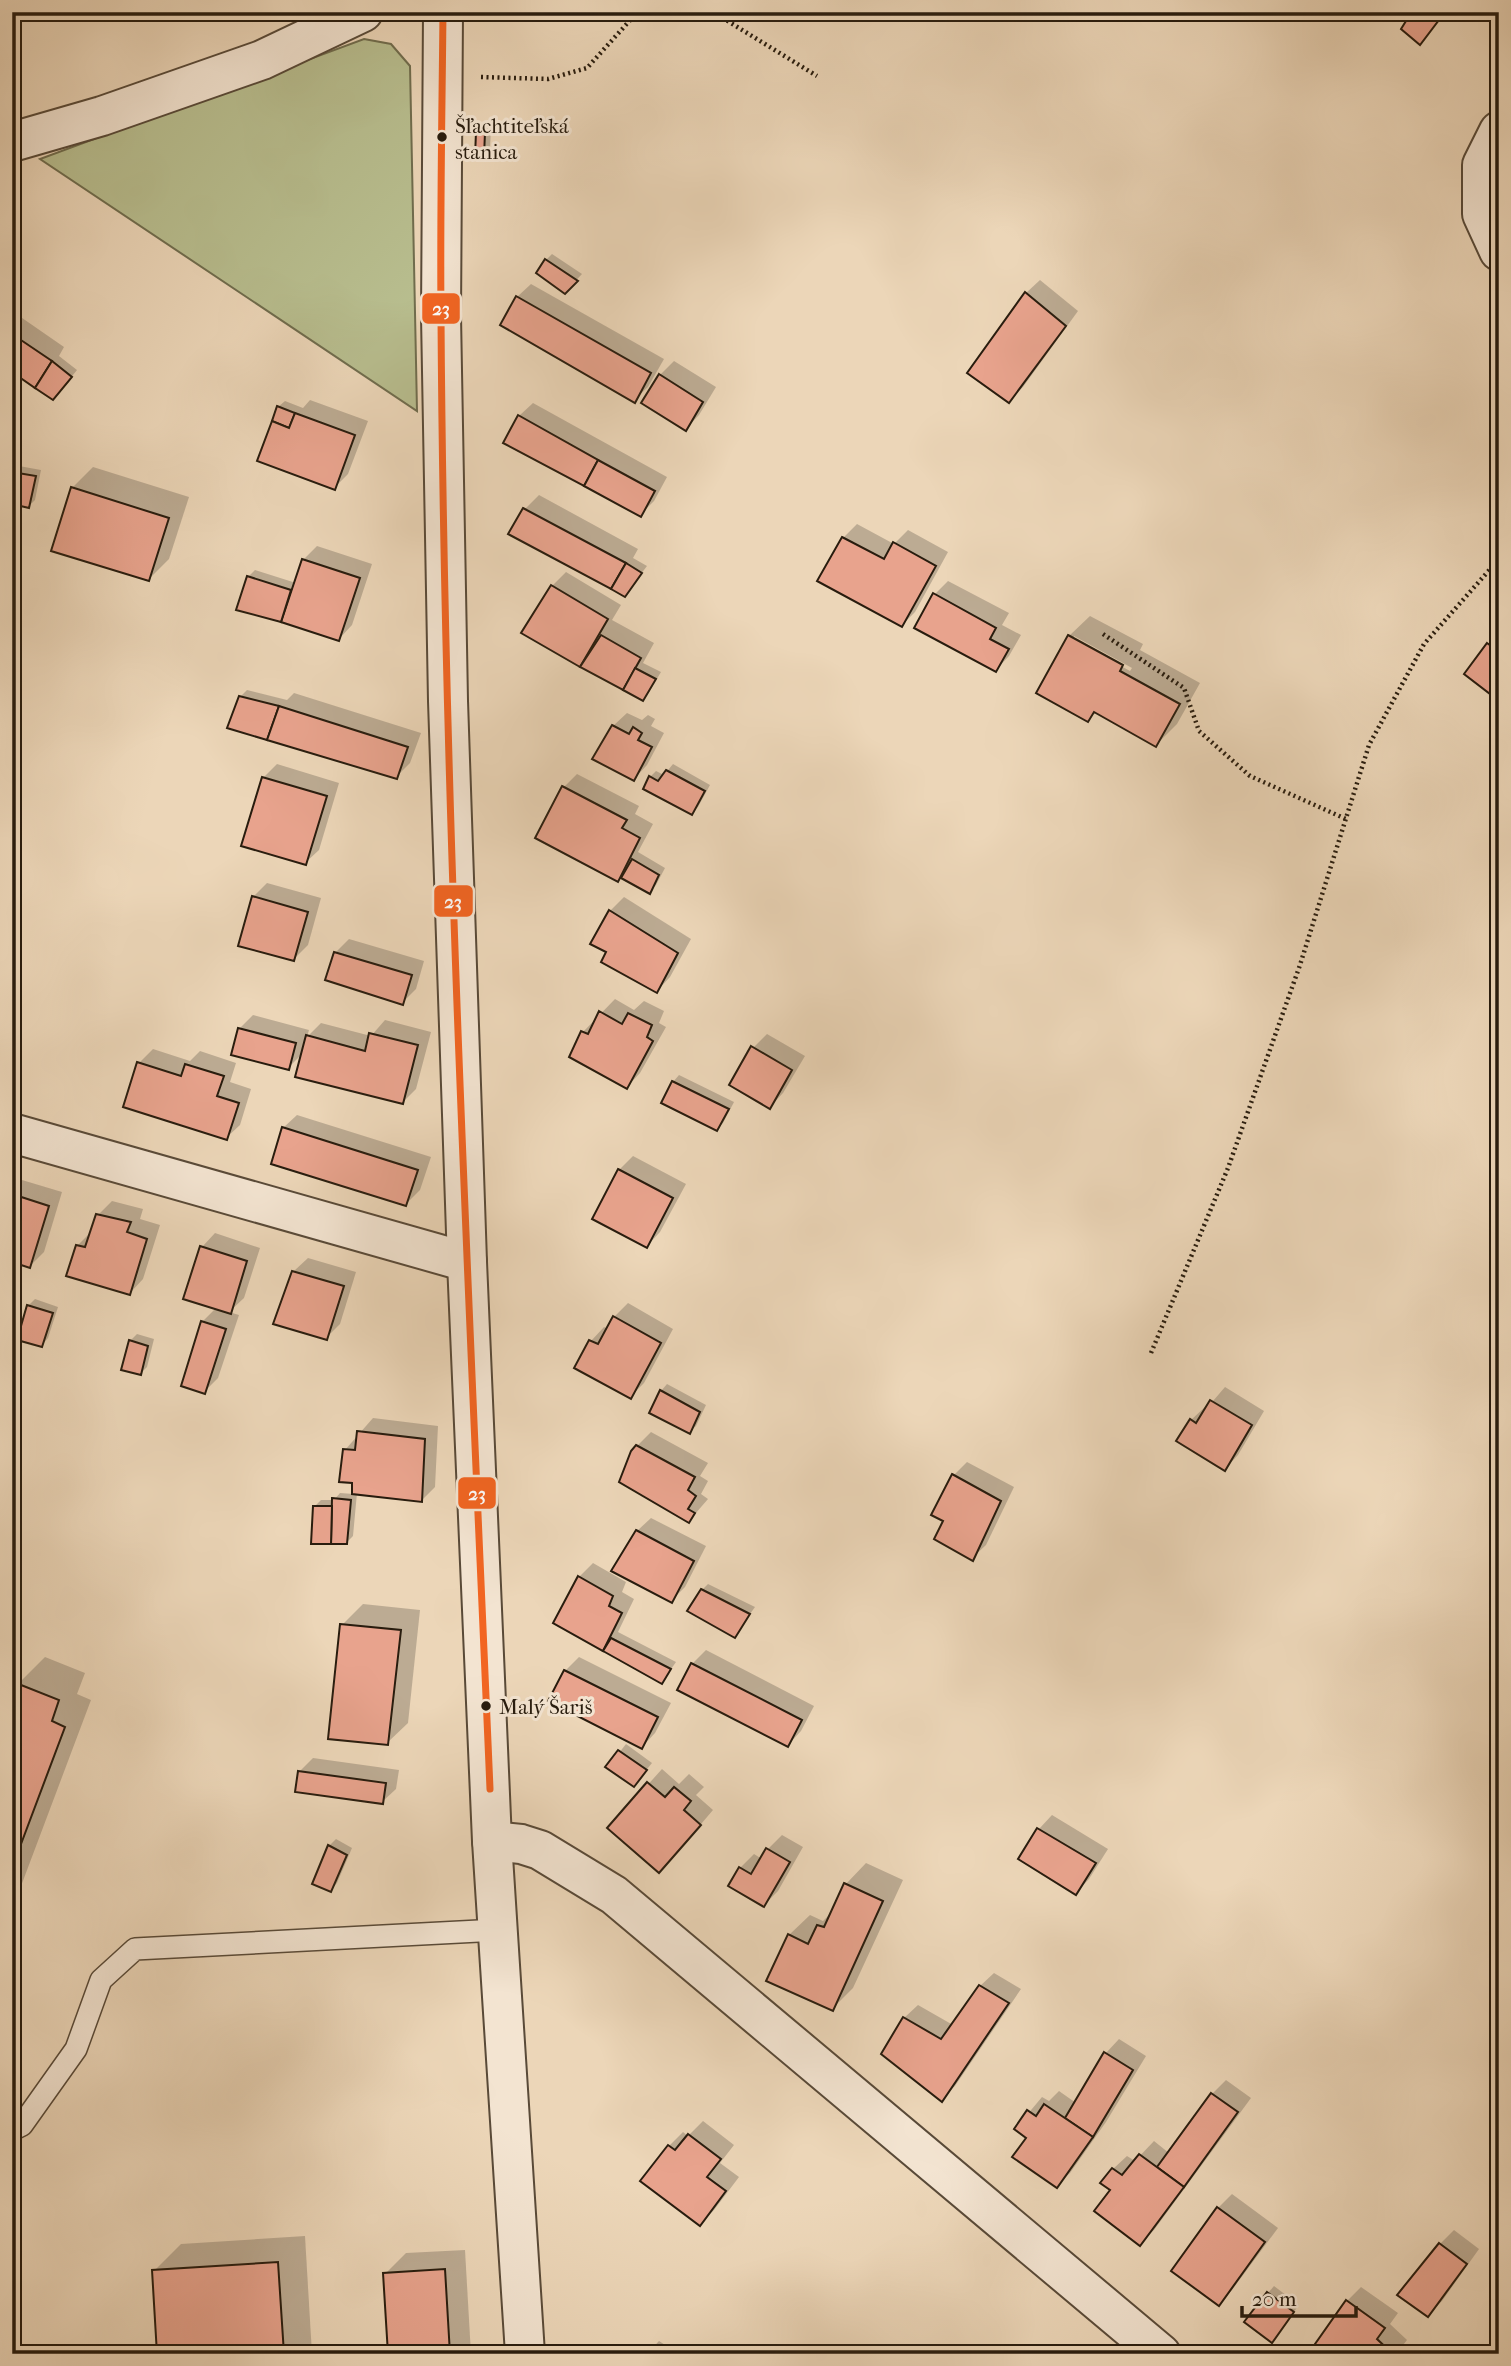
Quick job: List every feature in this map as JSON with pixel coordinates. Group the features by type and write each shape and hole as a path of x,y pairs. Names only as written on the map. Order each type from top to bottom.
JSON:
{"street":[{"path":"12,142 102,116 262,60 363,12"},
{"path":"443,12 440,316 448,701 467,1262 492,1841 525,2354"},
{"path":"1499,131 1482,165 1482,214 1499,251"},
{"path":"12,1133 467,1262"},
{"path":"492,1841 521,1844 540,1850 614,1895 1161,2354"}],"lane":[{"path":"12,2130 22,2125 76,2049 101,1980 135,1949 498,1930"}],"path":[{"path":"442,76 548,79 587,68 633,17 645,12"},
{"path":"713,12 817,76"},
{"path":"1151,1353 1228,1168 1300,965 1369,746 1424,644 1499,559"},
{"path":"1103,634 1184,688 1199,731 1250,776 1346,819"}],"green space":[{"path":"364,39 391,44 410,66 417,411 40,159"}],"building":[{"path":"1395,12 1445,12 1420,45 1401,29 1406,21"},
{"path":"476,132 485,132 484,157 475,157"},
{"path":"545,259 578,281 565,294 536,273"},
{"path":"1025,292 1066,326 1009,403 967,373"},
{"path":"516,296 651,373 635,403 500,325"},
{"path":"12,334 52,361 35,388 12,372"},
{"path":"52,361 72,377 53,400 35,388"},
{"path":"659,374 703,402 686,431 641,403"},
{"path":"277,406 295,413 289,428 272,421"},
{"path":"295,413 355,435 335,490 257,461 272,421 289,428"},
{"path":"518,415 598,460 584,486 503,443"},
{"path":"598,460 655,491 641,517 584,486"},
{"path":"12,472 36,476 29,508 12,504"},
{"path":"71,487 169,518 149,581 51,551"},
{"path":"523,508 626,563 611,589 508,534"},
{"path":"842,537 884,559 893,542 936,566 902,627 817,581"},
{"path":"302,559 360,578 339,641 281,622"},
{"path":"626,563 642,573 625,597 611,589"},
{"path":"247,576 291,590 281,622 236,610"},
{"path":"551,585 608,619 580,667 521,633"},
{"path":"933,593 996,628 990,639 1009,649 996,672 914,628"},
{"path":"601,635 641,658 623,690 580,667"},
{"path":"1068,635 1123,665 1120,671 1180,704 1156,747 1094,712 1088,722 1036,693"},
{"path":"1487,643 1499,652 1499,691 1494,697 1464,674"},
{"path":"635,668 656,679 643,701 623,690"},
{"path":"239,696 279,706 267,740 227,728"},
{"path":"279,706 408,747 397,779 267,740"},
{"path":"612,725 629,734 633,727 642,733 638,740 652,747 634,781 592,759"},
{"path":"666,770 705,791 692,815 643,789 649,776 658,781"},
{"path":"262,777 327,796 306,865 241,846"},
{"path":"562,786 627,820 622,828 640,838 618,882 535,838"},
{"path":"632,859 659,875 650,894 621,878"},
{"path":"252,896 308,912 294,961 238,946"},
{"path":"609,910 678,953 657,993 601,962 606,952 590,944"},
{"path":"334,952 412,975 403,1005 325,980"},
{"path":"599,1011 622,1024 628,1013 652,1025 647,1037 653,1041 627,1089 569,1057 581,1031 588,1034"},
{"path":"238,1028 296,1043 289,1070 231,1055"},
{"path":"369,1033 418,1045 403,1104 295,1077 306,1035 365,1051"},
{"path":"751,1046 792,1070 770,1109 729,1085"},
{"path":"137,1062 181,1076 185,1064 224,1076 217,1096 239,1103 227,1140 123,1107"},
{"path":"672,1081 729,1109 717,1131 661,1103"},
{"path":"282,1127 418,1170 406,1206 271,1164"},
{"path":"618,1169 673,1198 647,1248 592,1219"},
{"path":"12,1194 49,1206 30,1268 12,1262"},
{"path":"96,1214 131,1222 127,1232 147,1239 130,1295 66,1276 76,1245 85,1247"},
{"path":"200,1246 247,1261 231,1314 183,1299"},
{"path":"292,1271 344,1286 327,1340 273,1324"},
{"path":"27,1305 53,1313 42,1347 17,1340"},
{"path":"613,1316 661,1343 631,1399 574,1368 589,1340 598,1344"},
{"path":"201,1321 226,1329 205,1394 181,1386"},
{"path":"129,1340 148,1346 141,1375 121,1370"},
{"path":"660,1390 700,1412 690,1434 649,1413"},
{"path":"1210,1400 1252,1425 1225,1471 1176,1441 1190,1419 1196,1423"},
{"path":"357,1431 425,1439 422,1502 352,1494 352,1483 339,1482 343,1449 355,1450"},
{"path":"636,1445 695,1477 688,1490 696,1496 688,1509 695,1513 689,1523 619,1482"},
{"path":"952,1474 1001,1501 973,1561 934,1539 943,1521 931,1515"},
{"path":"332,1498 351,1500 347,1544 331,1544"},
{"path":"313,1506 332,1506 331,1544 311,1544"},
{"path":"636,1530 694,1561 672,1603 611,1571"},
{"path":"578,1576 613,1596 609,1606 622,1613 603,1651 553,1623"},
{"path":"701,1589 750,1614 735,1638 687,1611"},
{"path":"340,1624 401,1630 388,1745 328,1739"},
{"path":"611,1638 671,1669 662,1684 603,1651"},
{"path":"691,1663 802,1720 788,1747 677,1690"},
{"path":"564,1670 658,1717 642,1749 548,1701"},
{"path":"16,1683 59,1700 52,1721 65,1727 12,1868 12,1694"},
{"path":"618,1750 647,1770 634,1787 605,1767"},
{"path":"298,1771 386,1783 383,1804 295,1792"},
{"path":"647,1782 665,1797 674,1787 691,1801 684,1810 701,1825 659,1873 607,1828"},
{"path":"1037,1828 1096,1863 1076,1895 1018,1859"},
{"path":"328,1845 347,1855 331,1892 312,1884"},
{"path":"766,1848 790,1862 764,1907 728,1886 739,1867 751,1874"},
{"path":"844,1883 883,1901 833,2011 766,1981 788,1934 808,1944 817,1925 824,1927"},
{"path":"979,1985 1009,2003 942,2102 881,2054 903,2017 941,2039"},
{"path":"1104,2052 1133,2070 1093,2137 1065,2118"},
{"path":"1211,2093 1238,2112 1184,2187 1157,2167"},
{"path":"1044,2104 1093,2137 1057,2188 1012,2157 1026,2138 1014,2129 1027,2110 1036,2116"},
{"path":"688,2134 721,2159 707,2177 726,2191 700,2226 640,2181 668,2145 675,2150"},
{"path":"1139,2154 1184,2187 1140,2246 1094,2211 1110,2190 1100,2183 1112,2168 1122,2175"},
{"path":"1217,2207 1265,2242 1219,2306 1171,2271"},
{"path":"1439,2243 1467,2264 1428,2317 1397,2295"},
{"path":"278,2262 284,2354 157,2354 152,2270"},
{"path":"445,2269 450,2354 388,2354 383,2273"},
{"path":"1267,2292 1294,2312 1272,2343 1244,2322"},
{"path":"1346,2300 1385,2328 1377,2339 1393,2354 1308,2354"}],"transit line":[{"name":"23","path":"443,12 441,278 447,684 459,1052 490,1789"}],"place":[{"name":"Šľachtiteľská stanica","path":"442,137"},
{"name":"Malý Šariš","path":"486,1706"}]}
